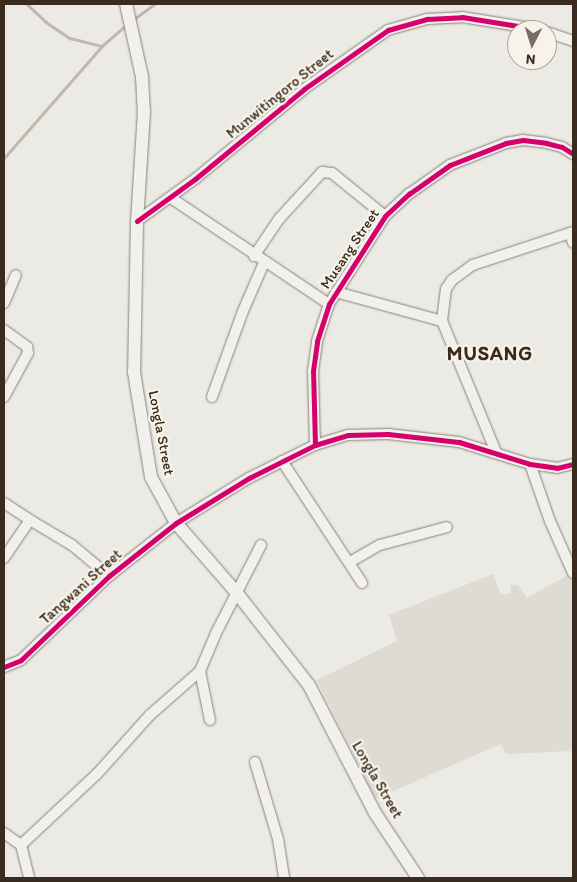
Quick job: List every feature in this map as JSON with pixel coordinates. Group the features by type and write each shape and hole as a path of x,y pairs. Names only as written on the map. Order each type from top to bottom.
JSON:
{"main road":[{"name":"Longla Street","path":"126,7 142,76 144,111 137,222 134,372 137,406 151,476 176,524 236,592 308,685 375,813 418,878"}],"street":[{"name":"Munwitingoro Street","path":"137,222 171,198 304,89 388,30 427,19 462,16 507,24"},
{"path":"557,35 573,41"},
{"name":"Musang Street","path":"315,445 313,371 318,341 329,304 385,216 409,194 450,165 506,143 523,140 562,147 573,154"},
{"path":"254,256 279,219 322,172 332,173 385,216"},
{"path":"171,198 264,263 329,304"},
{"path":"496,452 442,321 446,289 462,271 572,236"},
{"path":"212,397 243,311 264,263"},
{"path":"4,303 16,275"},
{"path":"336,292 442,321"},
{"path":"4,330 28,347 28,353 4,397"},
{"name":"Tangwani Street","path":"4,667 21,660 108,576 176,524 282,461 315,445 348,435 388,434 458,442 496,452 530,464 557,468 573,464"},
{"path":"282,461 362,583"},
{"path":"530,464 550,521 573,572"},
{"path":"4,503 72,545 108,576"},
{"path":"4,558 30,520"},
{"path":"350,562 380,545 447,527"},
{"path":"21,845 97,774 150,715 200,671 236,592 261,546"},
{"path":"200,671 210,720"},
{"path":"255,762 278,838 284,878"},
{"path":"4,833 21,845 29,878"}],"shaded area":[{"path":"493,574 501,595 511,593 510,585 518,585 527,598 568,575 573,583 573,751 506,754 501,744 375,799 317,680 397,641 389,615"},
{"path":"364,665 382,701 358,713 340,677"},
{"path":"383,704 406,749 384,761 361,715"}],"waterway":[{"path":"27,4 46,22 70,38 102,46 126,25"},
{"path":"134,19 155,4"},
{"path":"4,158 102,46"}],"cycle path":[{"path":"137,221 195,179 304,89 388,30 427,19 462,17 507,24"},
{"path":"315,445 313,371 317,341 329,304 385,216 409,194 450,165 506,143 523,140 546,143 562,147 573,154"},
{"path":"4,667 21,660 109,576 176,523 249,478 315,445 348,435 388,434 459,442 530,464 557,468 573,464"}],"district":[{"name":"MUSANG","path":"490,353"}]}
